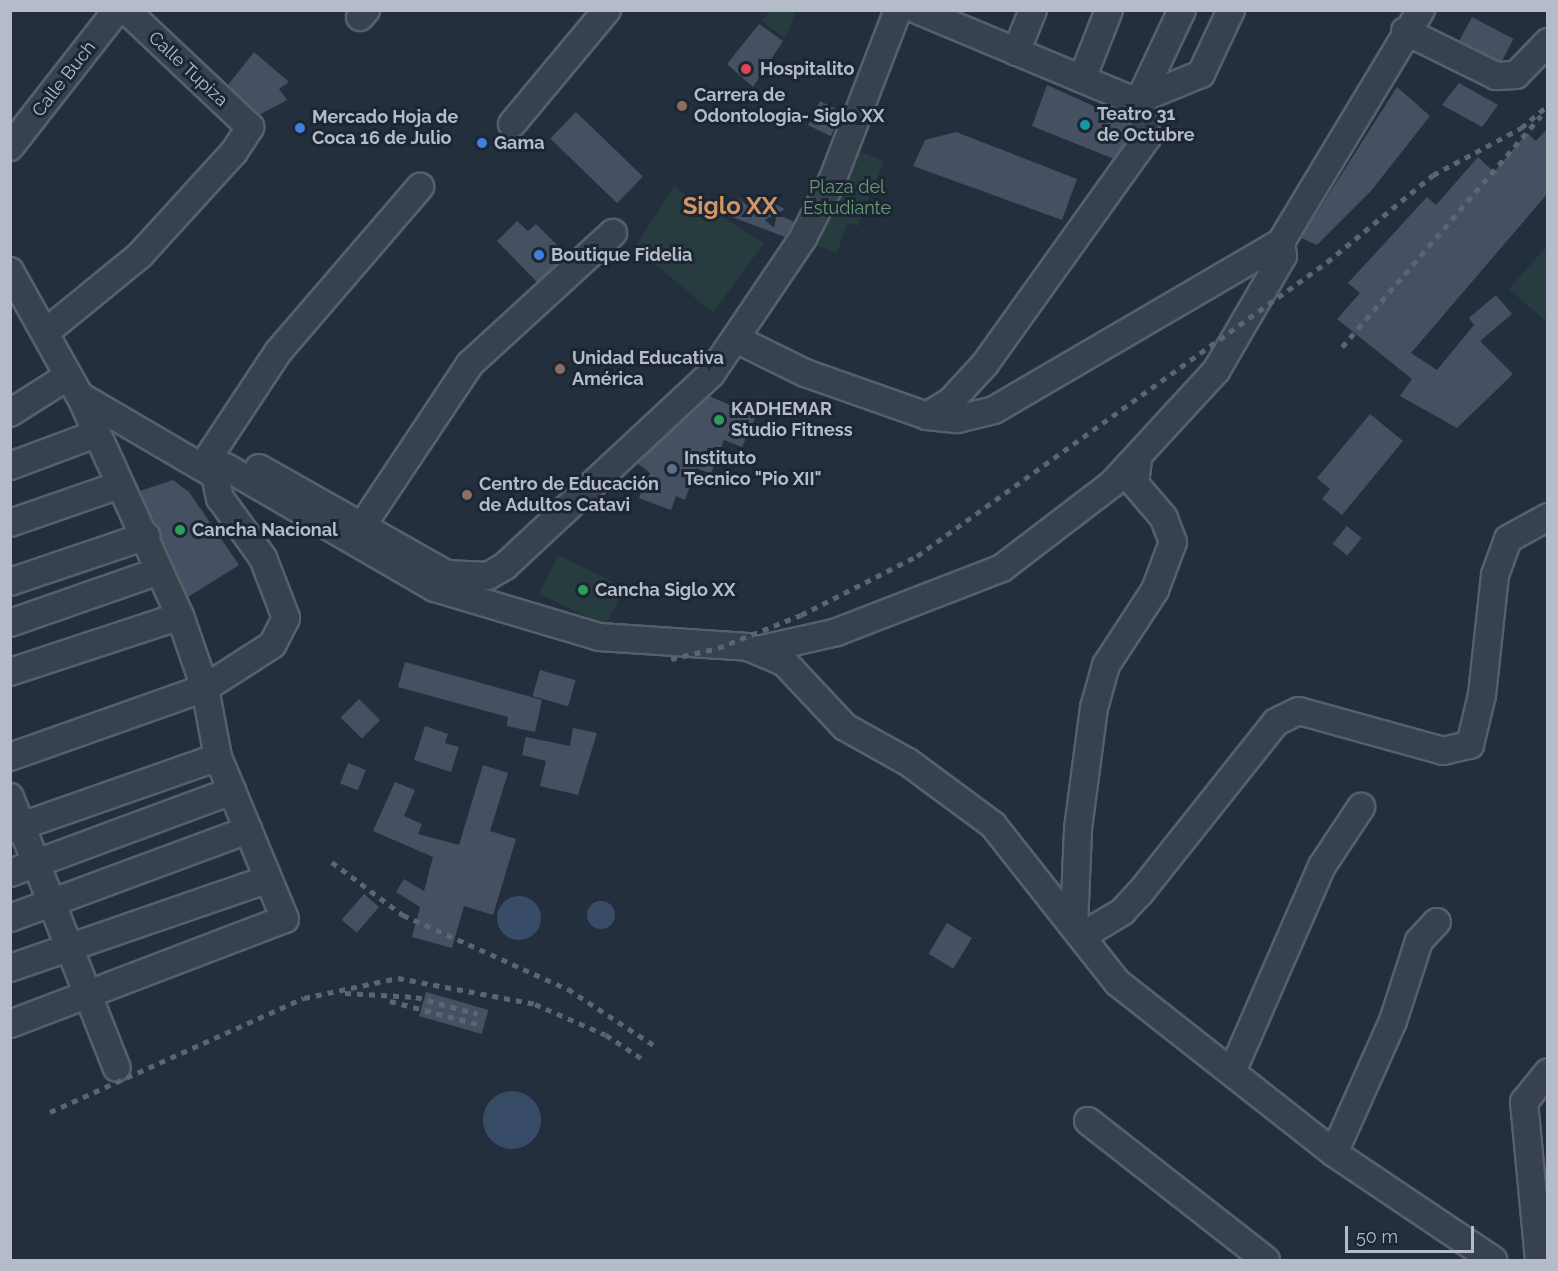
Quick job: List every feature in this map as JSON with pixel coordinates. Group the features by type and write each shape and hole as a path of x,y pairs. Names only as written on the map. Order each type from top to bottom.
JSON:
{"street":[{"name":"Calle Buch","path":"10,147 117,10"},
{"name":"Calle Tupiza","path":"46,332 140,255 234,152 250,127 126,10"},
{"path":"512,124 607,10"},
{"path":"214,470 238,462 270,471 420,563 446,574 488,576 505,566 711,374 736,339 803,238 832,181 898,10"},
{"path":"917,10 958,19 1016,52 1082,80 1140,99 1201,74 1231,10"},
{"path":"1016,52 1033,10"},
{"path":"1082,80 1109,10"},
{"path":"927,417 951,401 986,364 1147,138 1140,99 1182,10"},
{"path":"736,339 805,373 927,417 958,419 994,410 1281,242 1389,69 1405,31 1421,10"},
{"path":"1405,31 1496,76 1516,75 1548,42"},
{"path":"10,757 202,680 255,656 278,639 285,610 263,558 220,498 214,470 278,352 420,188"},
{"path":"362,526 470,364 613,233"},
{"path":"74,386 214,470 435,588 598,637 755,650 837,632 1002,568 1138,460 1216,371 1283,256 1281,242"},
{"path":"10,271 74,386 146,536 180,616 202,680 218,757 285,919 89,996 10,1024"},
{"path":"10,413 74,386"},
{"path":"10,465 96,434"},
{"path":"1078,931 1078,829 1094,708 1106,665 1155,590 1173,542 1164,518 1135,484 1138,460"},
{"path":"10,523 120,485"},
{"path":"1078,931 1122,912 1140,893 1276,722 1299,711 1443,751 1470,745 1482,695 1495,575 1508,539 1548,517"},
{"path":"10,582 146,536"},
{"path":"10,623 159,571"},
{"path":"10,672 180,616"},
{"path":"755,650 784,662 845,727 908,762 993,825 1118,983 1334,1153 1493,1260"},
{"path":"10,739 202,680"},
{"path":"16,827 218,757"},
{"path":"10,873 232,791"},
{"path":"10,797 16,827 37,863 117,1068"},
{"path":"1232,1072 1322,866 1361,807"},
{"path":"10,918 248,830"},
{"path":"10,968 268,879"},
{"path":"1334,1153 1393,1021 1419,941 1437,921"},
{"path":"1539,1260 1524,1102 1548,1072"},
{"path":"1088,1121 1266,1260"}],"green space":[{"path":"770,11 796,11 785,38 761,21"},
{"name":"Plaza del Estudiante","path":"849,148 884,161 858,226 847,223 837,253 805,241"},
{"path":"674,187 764,243 713,313 635,247"},
{"path":"1547,246 1548,317 1544,320 1509,289"},
{"name":"Cancha Siglo XX","path":"558,555 625,587 606,626 539,594"}],"water":[{"path":"519,896 528,897 535,902 540,909 540,927 535,934 528,939 519,940 510,939 503,934 498,927 497,918 498,909 503,902 510,897"},
{"path":"601,901 611,905 615,915 611,925 601,929 591,925 587,915 591,905"},
{"path":"506,1091 518,1091 533,1099 541,1114 541,1126 533,1141 518,1149 506,1149 491,1141 483,1126 483,1114 491,1099"}],"building":[{"path":"1472,17 1513,39 1501,63 1459,41"},
{"path":"759,24 783,41 753,87 727,64"},
{"path":"254,52 289,82 279,89 287,100 259,115 228,85"},
{"path":"1459,83 1498,105 1482,127 1442,105"},
{"name":"Teatro 31 de Octubre","path":"1047,85 1100,109 1104,105 1127,113 1131,134 1114,159 1032,126"},
{"path":"1397,87 1430,116 1371,191 1317,245 1301,238"},
{"path":"820,101 842,112 831,136 808,125"},
{"path":"576,112 643,177 617,203 550,139"},
{"path":"1548,128 1548,193 1411,353 1437,370 1474,325 1469,318 1496,295 1512,314 1480,341 1513,374 1457,428 1400,396 1412,379 1337,319 1360,293 1348,283 1427,197 1436,205 1478,157 1494,172 1527,133 1536,141"},
{"path":"956,132 1077,179 1062,220 913,166 925,140"},
{"path":"738,198 760,216 765,199 785,209 765,220 774,228 777,214 794,222 785,237 732,217"},
{"path":"517,221 528,231 536,224 567,255 537,282 497,241"},
{"path":"709,396 756,416 742,447 724,440 711,474 696,468 685,500 676,496 671,510 639,498 649,472 637,463"},
{"path":"1370,414 1403,441 1342,515 1322,499 1330,489 1317,478"},
{"name":"Cancha Nacional","path":"173,480 189,492 239,565 188,597 140,491"},
{"path":"1347,526 1362,538 1347,556 1333,544"},
{"path":"405,662 542,700 535,732 507,726 508,717 398,687"},
{"path":"540,670 576,680 568,706 533,696"},
{"path":"359,699 380,720 362,739 341,717"},
{"path":"425,726 448,734 445,743 459,747 451,772 414,760"},
{"path":"573,728 597,733 578,795 540,786 546,761 522,755 526,737 570,746"},
{"path":"348,763 366,770 358,790 340,784"},
{"path":"483,765 508,773 490,831 516,839 493,915 464,906 452,948 412,937 420,907 396,892 404,879 424,891 433,857 373,831 395,782 415,790 404,816 422,824 418,834 459,845"},
{"path":"364,894 379,907 357,933 342,920"},
{"path":"947,923 972,938 953,969 928,954"},
{"path":"426,992 488,1010 482,1034 419,1016"}],"railway":[{"path":"671,659 718,648 801,615 917,556 1327,262 1433,175 1521,128 1548,105"},
{"path":"1342,347 1541,116"},
{"path":"332,862 403,915 568,989 655,1046"},
{"path":"50,1112 304,998 398,978 535,1004 606,1035 641,1058"},
{"path":"345,993 416,997 478,1014"},
{"path":"390,1001 477,1024"}],"place":[{"name":"Hospitalito","path":"746,69"},
{"name":"Carrera de Odontologia- Siglo XX","path":"682,106"},
{"name":"Teatro 31 de Octubre","path":"1085,125"},
{"name":"Mercado Hoja de Coca 16 de Julio","path":"300,128"},
{"name":"Gama","path":"482,143"},
{"name":"Boutique Fidelia","path":"539,255"},
{"name":"Unidad Educativa América","path":"560,369"},
{"name":"KADHEMAR Studio Fitness","path":"719,420"},
{"name":"Instituto Tecnico \"Pio XII\"","path":"672,469"},
{"name":"Centro de Educación de Adultos Catavi","path":"467,495"},
{"name":"Cancha Nacional","path":"180,530"},
{"name":"Cancha Siglo XX","path":"583,590"}],"district":[{"name":"Siglo XX","path":"730,206"}]}
